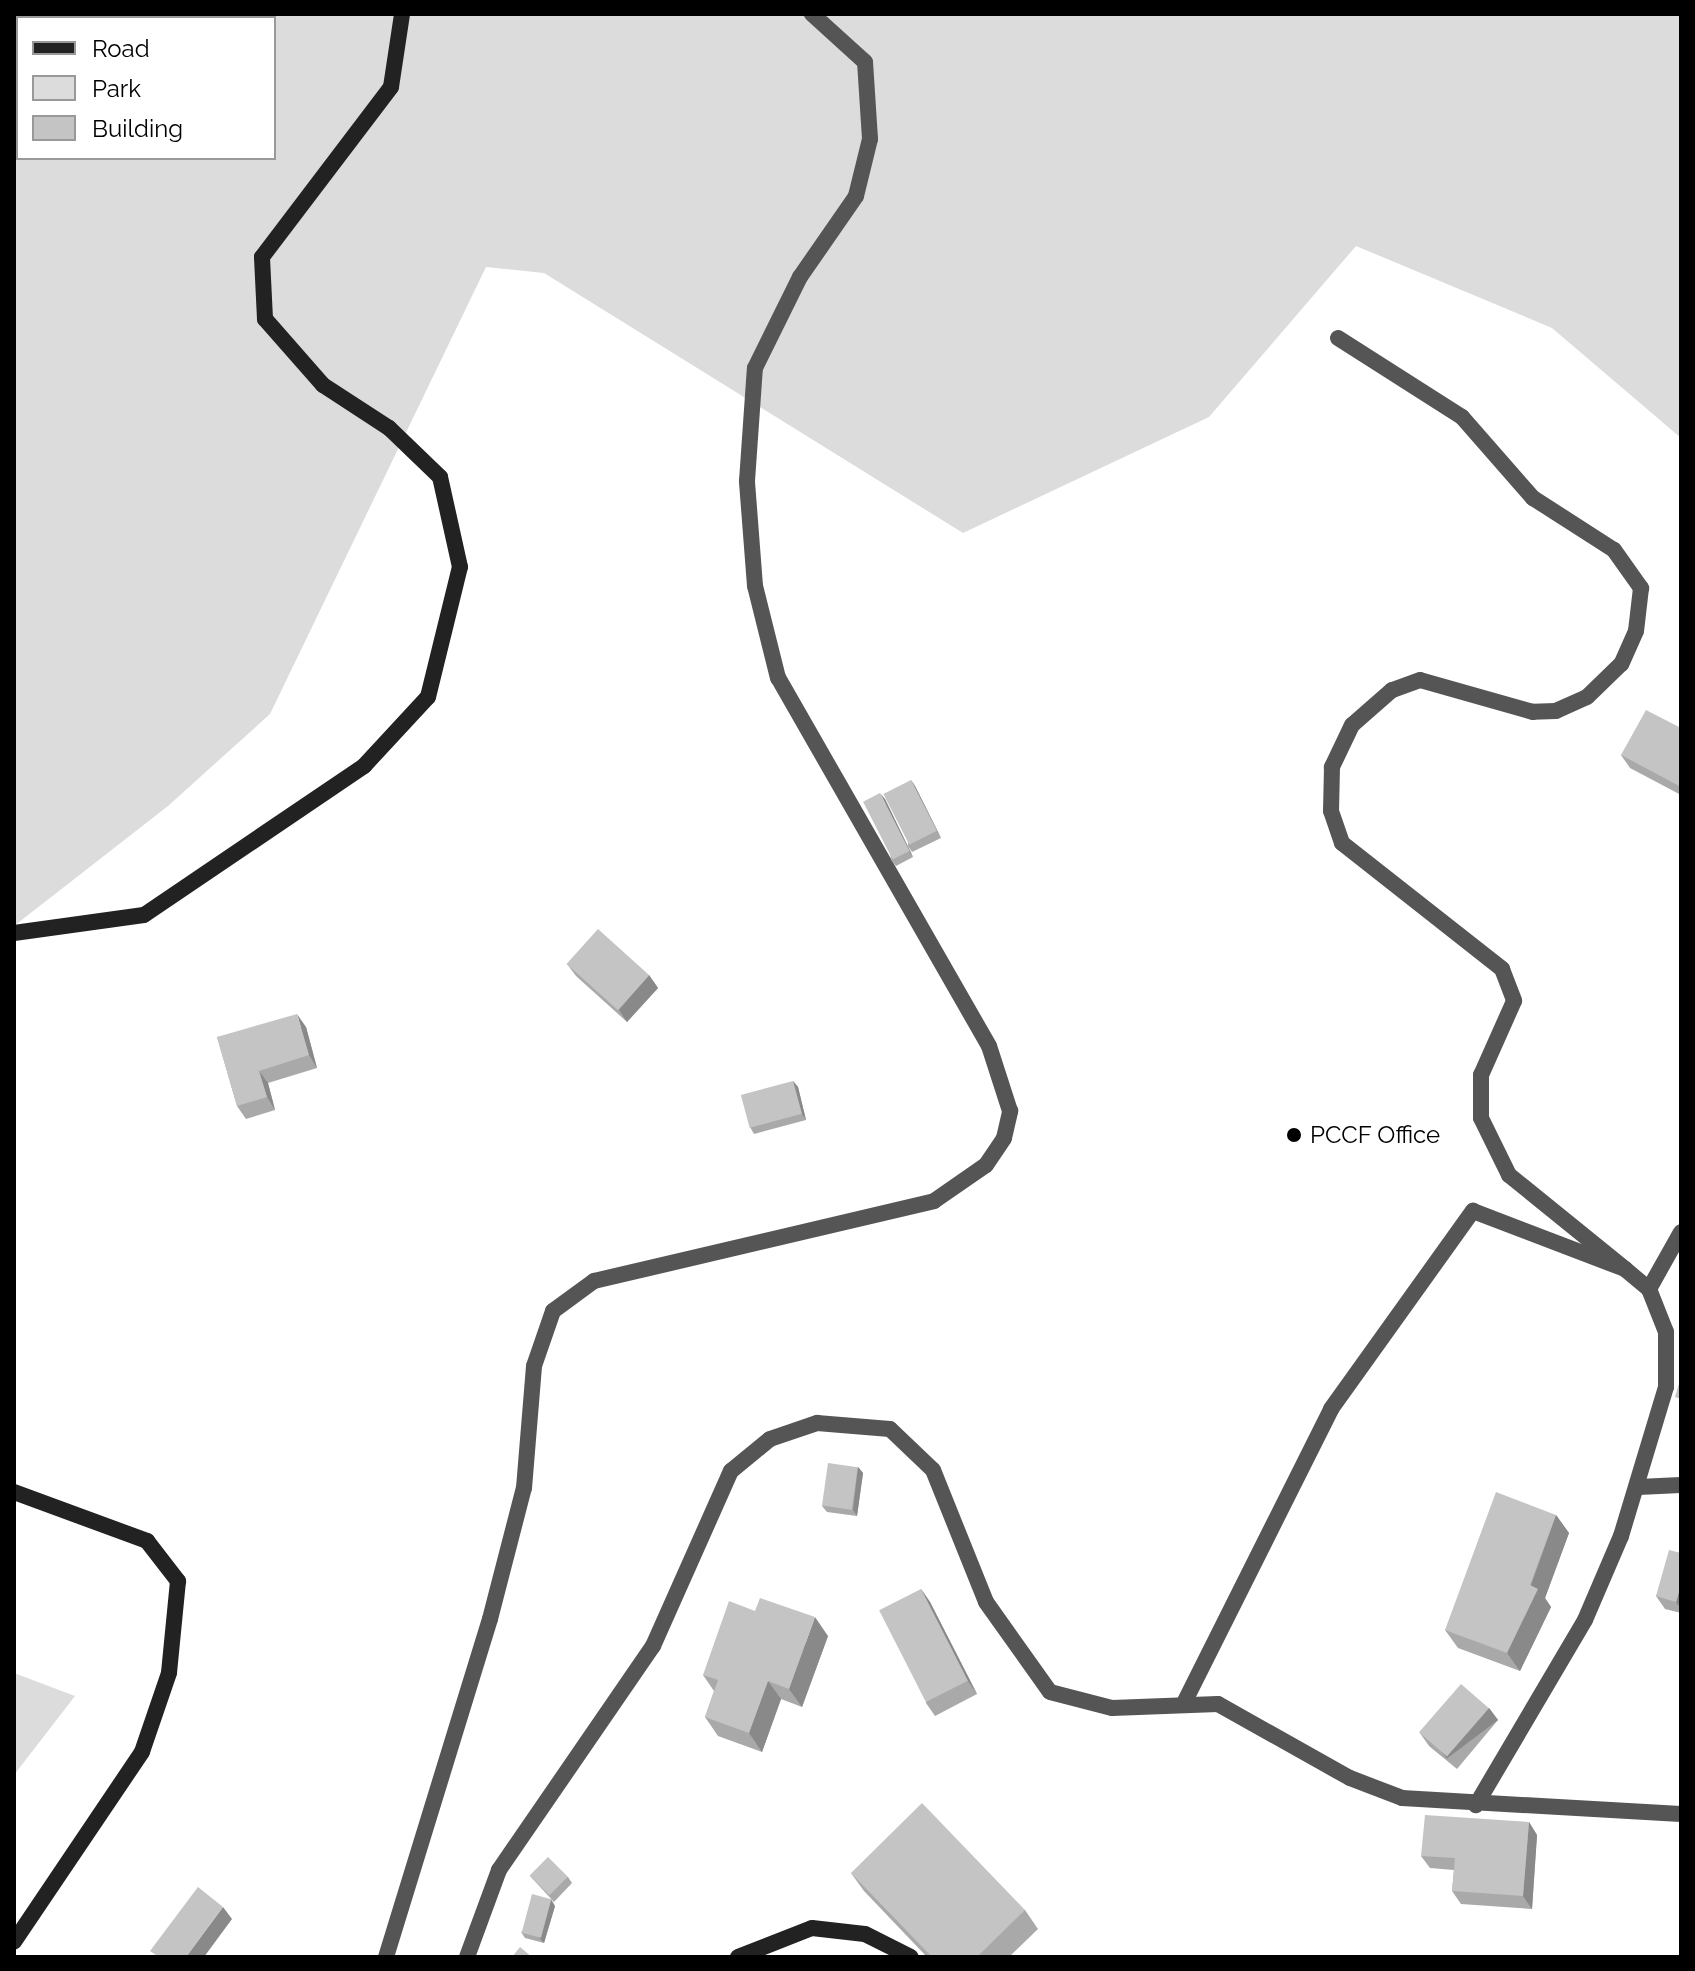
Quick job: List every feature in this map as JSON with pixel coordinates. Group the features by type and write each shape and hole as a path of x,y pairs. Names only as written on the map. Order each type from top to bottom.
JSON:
{"main road":[{"path":"14,933 144,915 364,766 428,697 460,567 440,477 389,428 323,385 265,319 262,257 391,87 402,14"},
{"path":"14,1492 147,1541 178,1581 169,1673 142,1752 14,1942"},
{"path":"738,1957 812,1928 865,1934 911,1957"}],"street":[{"path":"386,1957 490,1619 524,1488 534,1366 553,1311 594,1281 934,1201 986,1165 1004,1138 1010,1111 989,1046 778,678 755,586 747,481 755,368 800,277 856,196 870,139 865,62 812,14"},
{"path":"1338,338 1462,417 1533,498 1614,550 1641,588 1636,631 1621,664 1587,697 1556,711 1533,712 1420,680 1392,690 1352,725 1332,767 1331,811 1342,843 1502,969 1514,1001 1481,1075 1481,1118 1509,1175 1649,1289 1666,1332 1666,1387 1638,1487 1585,1620 1476,1805"},
{"path":"1184,1703 1331,1409 1473,1211 1625,1269"},
{"path":"1649,1289 1681,1232"},
{"path":"467,1957 499,1870 653,1646 731,1471 770,1439 817,1423 890,1429 933,1470 986,1602 1050,1692 1112,1708 1218,1704 1350,1778 1402,1798 1476,1805 1681,1814"},
{"path":"1638,1487 1681,1485"}],"green space":[{"path":"14,14 1681,14 1681,438 1552,328 1356,246 1209,417 963,533 544,273 486,267 270,714 168,806 14,926"},
{"path":"14,1673 75,1696 14,1775"}],"building":[{"path":"1646,710 1681,728 1681,787 1621,755"},
{"path":"911,780 937,831 909,845 883,794"},
{"path":"880,793 910,851 893,860 863,802"},
{"path":"598,929 649,975 618,1010 567,964"},
{"path":"297,1014 309,1055 259,1071 267,1097 237,1106 217,1037"},
{"path":"793,1081 802,1114 750,1128 741,1095"},
{"path":"1681,1377 1681,1399 1675,1397"},
{"path":"828,1463 858,1467 852,1510 822,1506"},
{"path":"1496,1492 1556,1515 1530,1585 1538,1589 1507,1653 1445,1630"},
{"path":"1669,1550 1681,1553 1681,1592 1676,1602 1656,1596"},
{"path":"921,1589 968,1681 926,1702 879,1610"},
{"path":"760,1598 815,1617 789,1689 768,1681 749,1733 705,1717 718,1680 703,1675 729,1601 755,1611"},
{"path":"1461,1684 1489,1708 1447,1757 1419,1732"},
{"path":"922,1803 1025,1910 977,1957 932,1957 851,1873"},
{"path":"1425,1815 1529,1822 1523,1896 1452,1891 1455,1858 1421,1856"},
{"path":"548,1857 568,1877 549,1895 530,1875"},
{"path":"198,1887 223,1907 186,1957 159,1957 150,1951"},
{"path":"532,1894 551,1899 541,1938 522,1933"},
{"path":"520,1947 532,1957 512,1957"}],"place":[{"name":"PCCF Office","path":"1294,1135"}]}
